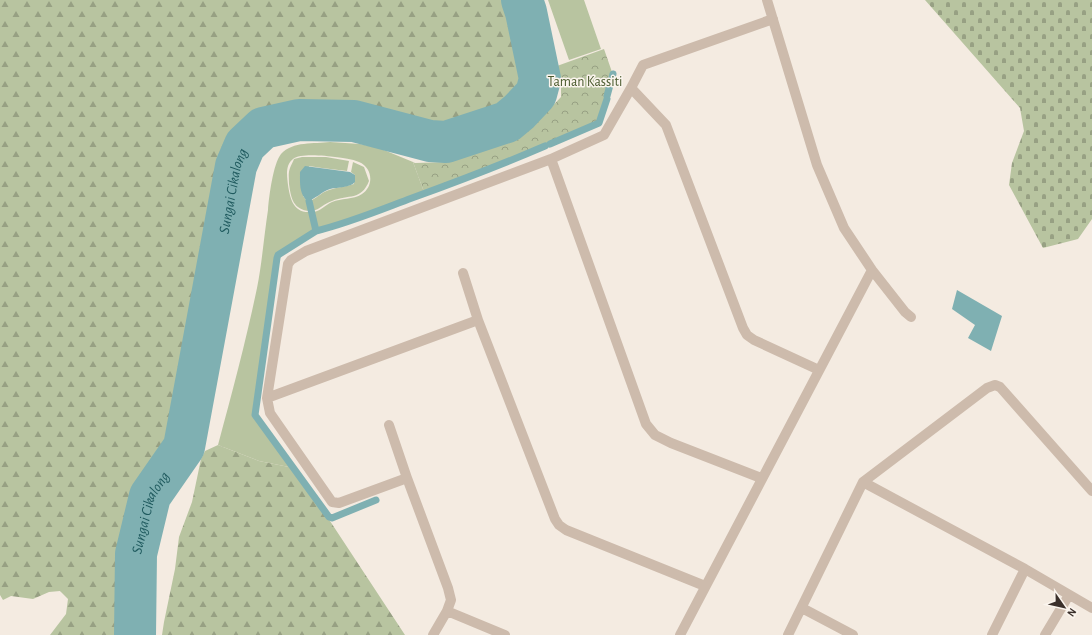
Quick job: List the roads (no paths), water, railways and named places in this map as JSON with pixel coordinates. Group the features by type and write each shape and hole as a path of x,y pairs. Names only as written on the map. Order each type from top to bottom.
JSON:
{"street":[{"path":"767,0 816,165 844,228 872,270 904,312 911,317"},
{"path":"407,478 339,503 332,502 270,413 267,398 288,264 291,260 306,252 551,158 604,135 644,66 773,19"},
{"path":"631,88 666,125 743,328 747,335 754,340 819,370"},
{"path":"551,158 646,424 655,435 671,443 761,478"},
{"path":"680,635 704,586 872,270"},
{"path":"463,273 478,320 559,526 704,586"},
{"path":"267,398 478,320"},
{"path":"788,635 863,482 987,388 994,385 1000,388 1092,491"},
{"path":"389,425 451,600 447,611 433,635"},
{"path":"863,482 1025,569 1092,608"},
{"path":"992,635 1025,569"},
{"path":"1045,635 1069,595"},
{"path":"802,608 853,635"},
{"path":"447,611 504,635"}],"water":[{"path":"305,166 350,172 355,175 355,182 347,186 330,189 307,201 301,191 300,184 300,172"},
{"path":"957,290 1002,316 991,351 968,338 975,325 952,309"}],"waterway":[{"name":"Sungai Cikalong","path":"135,635 136,554 150,496 184,447 236,166 245,145 263,128 299,120 354,121 430,141 446,142 507,122 536,94 540,79 526,12 522,0"},
{"path":"607,96 613,74"},
{"path":"550,144 599,123 607,99"},
{"path":"316,231 376,212 545,146"},
{"path":"309,201 316,231 278,255 277,258 255,415 329,517 332,518 376,500"}],"park label":[{"name":"Taman Kassiti","path":"585,82"}]}
